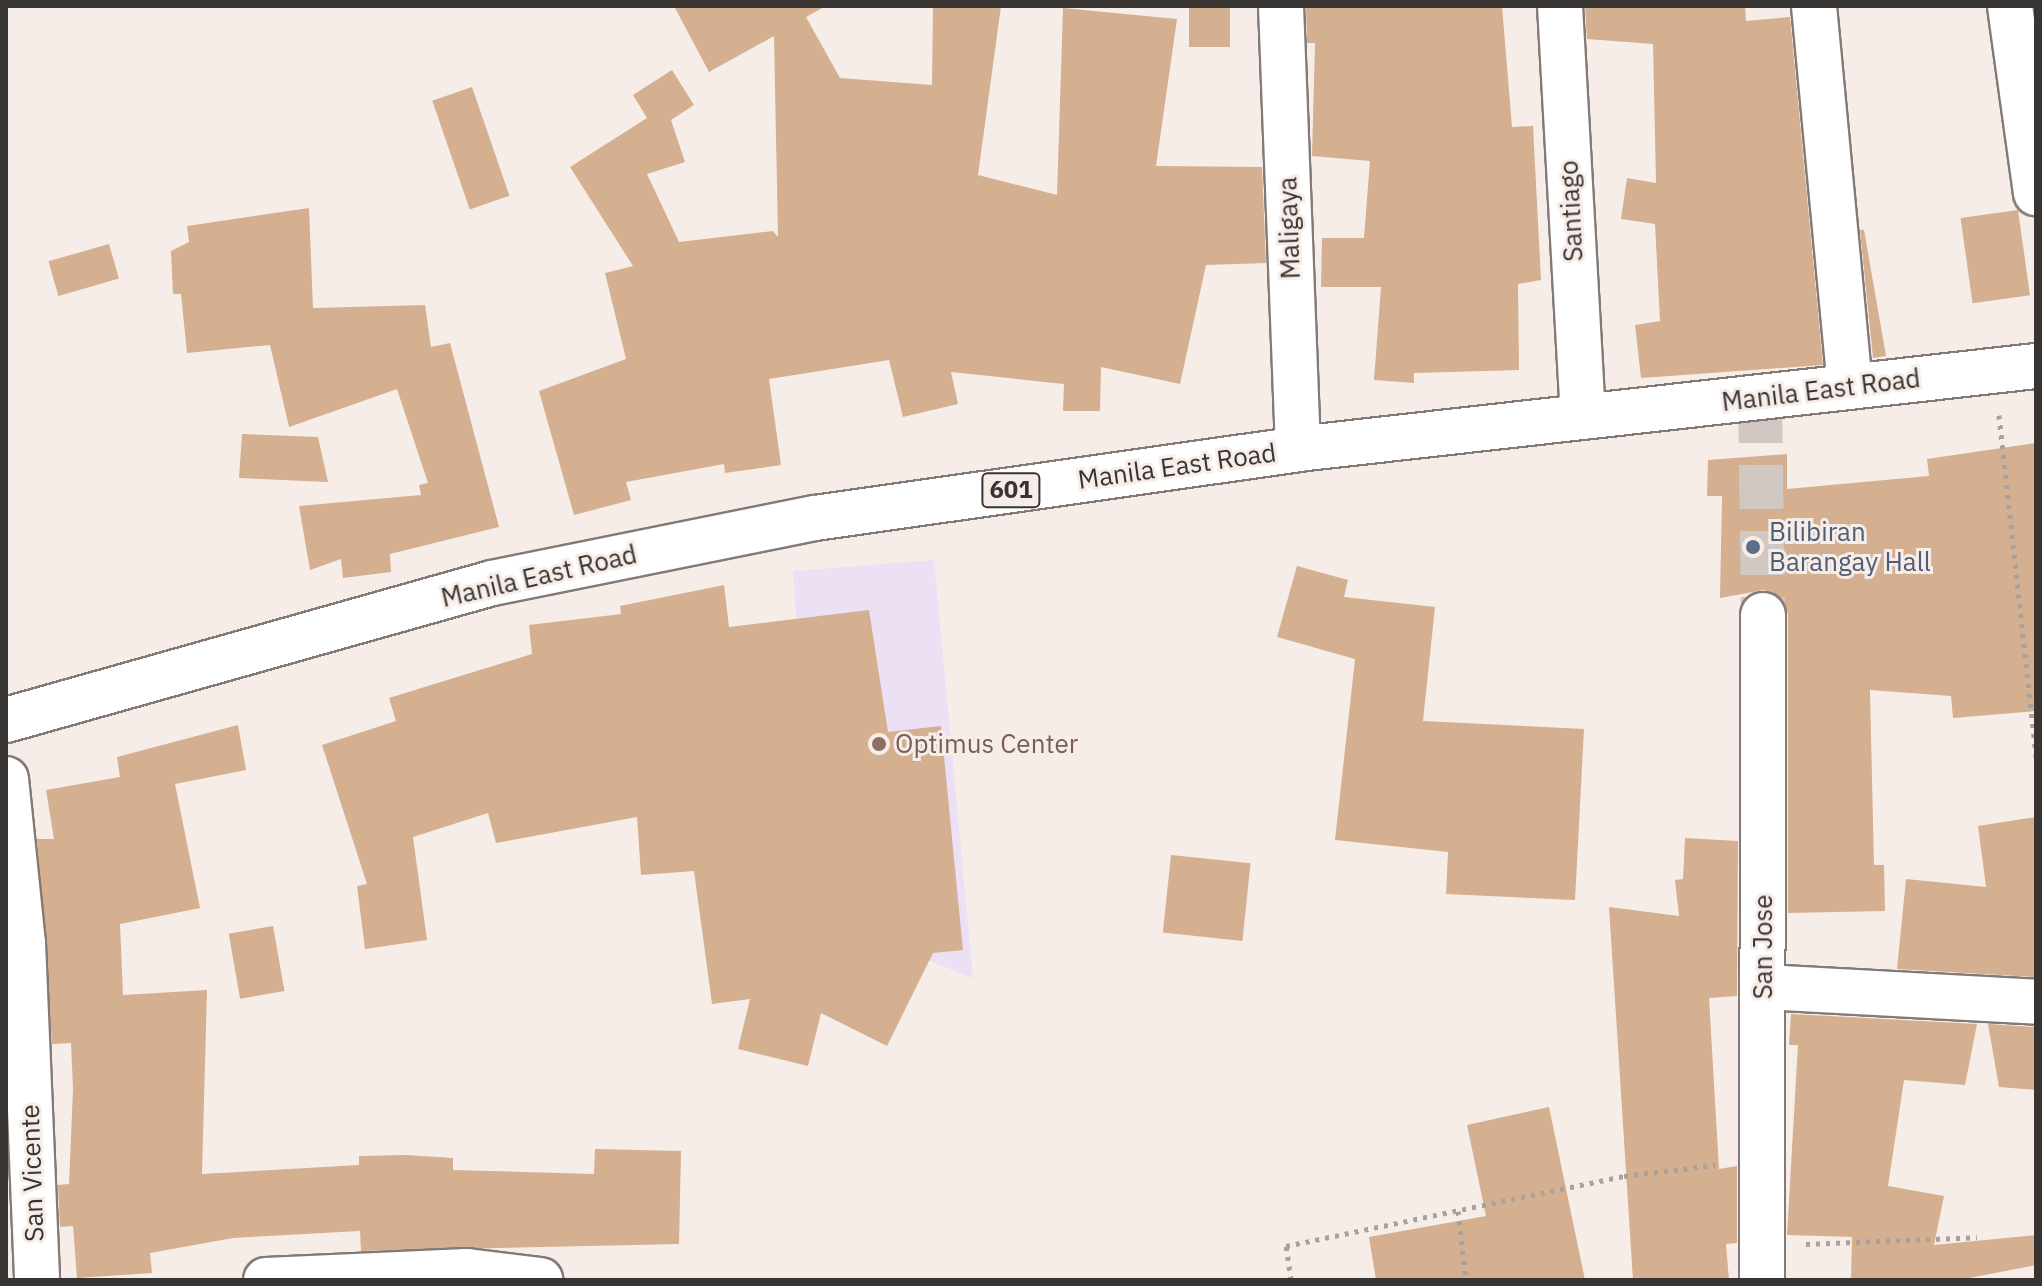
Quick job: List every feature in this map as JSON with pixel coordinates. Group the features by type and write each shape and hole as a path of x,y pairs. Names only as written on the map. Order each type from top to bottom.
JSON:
{"street":[{"name":"Maligaya","path":"1281,6 1298,449"},
{"name":"Santiago","path":"1560,6 1583,416"},
{"path":"1814,6 1850,385"},
{"path":"2010,6 2036,193"},
{"name":"Manila East Road","path":"6,720 492,583 815,518 1298,449 2015,368"},
{"name":"San Jose","path":"1762,1262 1763,615"},
{"name":"San Vicente","path":"6,779 23,943 37,1280"},
{"path":"1763,987 2036,1002"},
{"path":"266,1280 467,1275 540,1280"}],"path":[{"path":"2015,368 2036,758"},
{"path":"1291,1280 1286,1246 1624,1176 1761,1159"},
{"path":"1458,1211 1466,1280"},
{"path":"1762,1262 1977,1237"}],"shaded area":[{"name":"Optimus Center","path":"934,560 973,978 819,918 793,571"}],"building":[{"path":"674,6 826,6 806,17 840,78 932,85 933,6 1001,6 978,175 1057,195 1063,8 1177,19 1156,166 1262,167 1266,263 1206,265 1180,384 1101,367 1100,411 1063,411 1064,384 951,372 958,404 903,417 889,360 769,379 781,465 725,473 724,464 626,482 631,500 574,515 539,391 626,359 605,273 633,266 570,167 647,118 633,95 672,70 694,105 671,120 685,162 647,174 679,242 773,231 778,237 774,36 709,72"},
{"path":"1189,6 1230,6 1230,47 1189,47"},
{"path":"1306,6 1502,6 1512,127 1533,126 1541,280 1518,284 1519,370 1414,373 1414,383 1374,380 1381,287 1321,287 1322,238 1364,238 1370,161 1312,156 1315,43 1307,43"},
{"path":"1585,6 1745,6 1746,21 1790,17 1823,365 1641,378 1635,325 1660,321 1655,224 1621,219 1627,178 1656,183 1653,44 1587,39"},
{"path":"472,87 509,196 470,209 432,101"},
{"path":"309,208 313,308 425,305 431,347 450,343 499,527 390,554 391,572 343,578 341,559 310,570 299,506 421,495 419,485 428,483 397,389 289,427 270,345 187,353 181,294 173,294 171,251 189,242 187,226"},
{"path":"2018,210 2030,295 1973,303 1961,218"},
{"path":"1860,230 1864,230 1886,356 1873,358"},
{"path":"109,244 119,279 58,296 48,261"},
{"path":"242,434 318,437 328,482 239,478"},
{"path":"2036,443 2036,711 1953,718 1951,696 1870,690 1874,865 1884,865 1885,911 1788,913 1788,614 1781,599 1764,590 1720,598 1722,496 1707,496 1708,460 1787,454 1787,489 1929,476 1927,459"},
{"path":"1297,566 1348,580 1344,597 1435,607 1423,721 1584,729 1575,900 1446,894 1448,852 1335,840 1355,659 1277,637"},
{"path":"724,585 729,627 869,610 888,732 941,726 963,950 933,953 887,1046 821,1013 808,1066 738,1049 750,999 712,1004 694,871 641,875 637,817 496,843 488,813 413,837 427,940 365,949 357,886 367,884 322,745 396,721 389,698 532,654 529,625 621,614 620,606"},
{"path":"238,725 246,770 175,784 200,908 120,924 123,995 207,990 202,1174 359,1165 359,1156 405,1155 453,1158 453,1170 594,1174 595,1149 681,1151 679,1244 361,1251 360,1231 233,1238 150,1253 152,1273 77,1278 73,1226 60,1227 58,1185 69,1184 73,1089 71,1043 52,1044 37,839 54,839 46,790 120,777 117,757"},
{"path":"2036,817 2036,977 1897,969 1906,879 1986,887 1978,826"},
{"path":"1685,838 1738,841 1737,996 1709,998 1719,1169 1737,1166 1737,1243 1726,1244 1729,1280 1633,1280 1609,907 1679,916 1675,880 1683,879"},
{"path":"1171,855 1251,863 1242,941 1163,933"},
{"path":"273,926 284,991 240,999 229,934"},
{"path":"1791,1014 1977,1024 1965,1085 1904,1080 1888,1186 1944,1196 1934,1245 2036,1235 2036,1265 1959,1280 1851,1280 1852,1237 1787,1235 1798,1045 1789,1045"},
{"path":"1988,1024 2036,1027 2036,1090 1999,1087"},
{"path":"1549,1107 1585,1280 1376,1280 1369,1237 1486,1216 1467,1125"}],"tunnel":[{"path":"1760,399 1763,615"}],"place":[{"name":"Bilibiran Barangay Hall","path":"1753,547"},
{"name":"Optimus Center","path":"879,744"}]}
